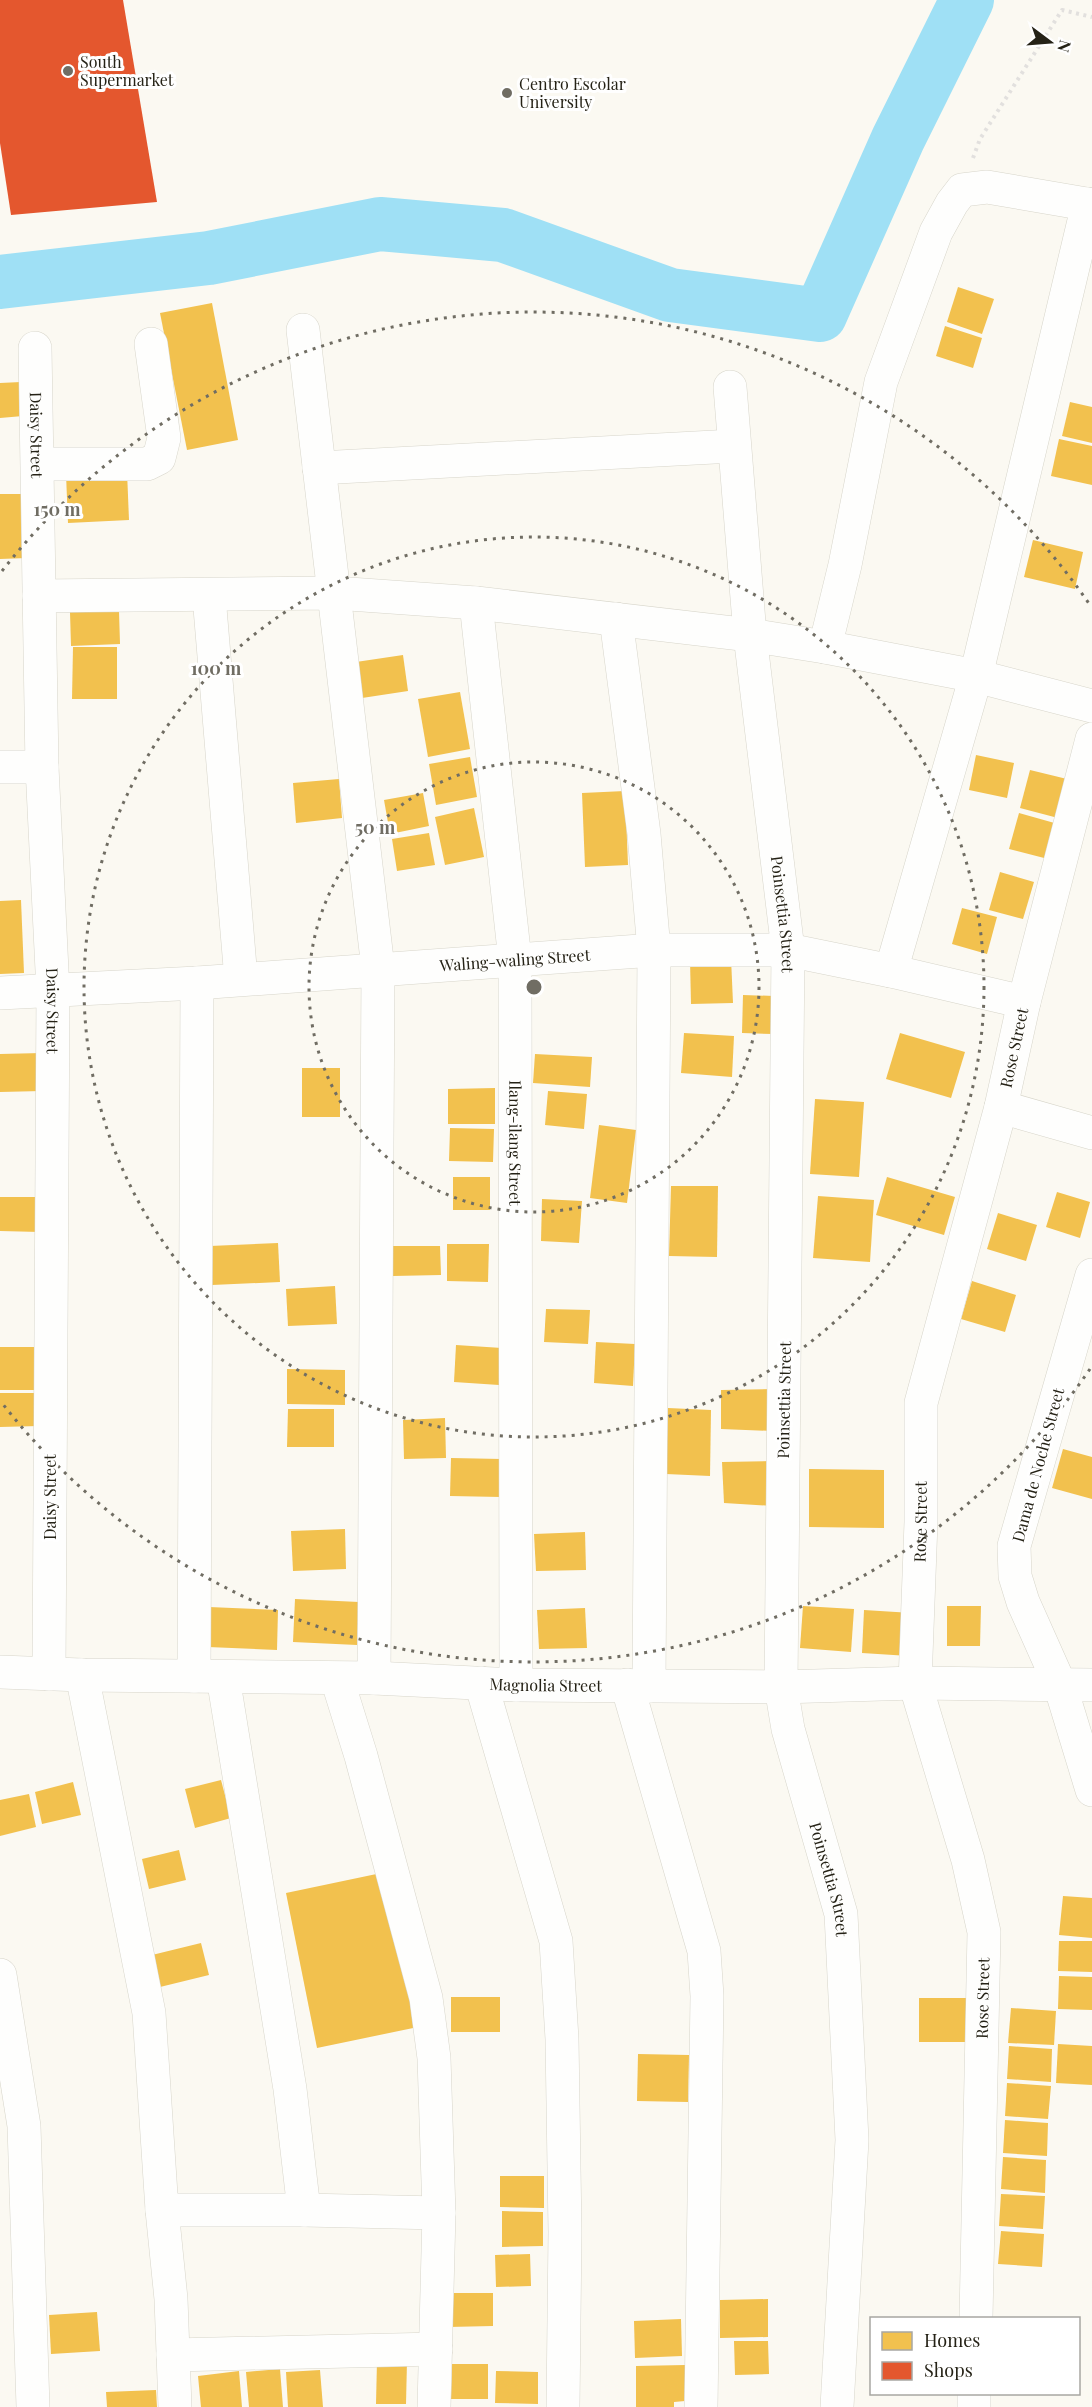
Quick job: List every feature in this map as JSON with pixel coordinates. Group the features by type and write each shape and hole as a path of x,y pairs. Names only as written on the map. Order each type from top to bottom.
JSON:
{"street":[{"path":"825,647 845,565 880,382 936,232 952,203 962,190 987,187 1090,205 976,676 891,971"},
{"path":"303,330 378,968 374,1678"},
{"path":"38,464 147,464 159,458 164,438 151,344"},
{"name":"Daisy Street","path":"35,348 42,767 53,991 49,1674"},
{"name":"Poinsettia Street","path":"730,387 750,635 788,950 781,1688 788,1729 841,1914 852,2140 837,2407"},
{"path":"319,468 733,446"},
{"path":"39,596 335,593 476,603 750,635 825,647 976,676 1092,706"},
{"path":"209,596 241,979"},
{"name":"Ilang-ilang Street","path":"476,603 515,960 516,1684"},
{"path":"616,619 644,834 654,950 638,1685 704,1951 707,1996 701,2407"},
{"name":"Rose Street","path":"976,2317 984,1932 968,1860 915,1683 921,1522 921,1403 1001,1107 1024,1002 1092,739"},
{"path":"0,767 42,767"},
{"name":"Waling-waling Street","path":"0,993 197,983 378,968 654,950 788,950 1024,1002"},
{"path":"197,983 208,1676 290,2089 304,2210"},
{"path":"1001,1107 1092,1133"},
{"name":"Dama de Noche Street","path":"1092,1275 1014,1546 1015,1576 1023,1602 1076,1685 1092,1790"},
{"name":"Magnolia Street","path":"0,1672 781,1688 915,1683 1076,1685"},
{"path":"82,1675 149,2013 162,2210 171,2299 175,2407"},
{"path":"337,1678 361,1756 426,1998 434,2058 439,2213 434,2407"},
{"path":"480,1683 556,1941 562,2039 565,2232 563,2407"},
{"path":"0,1975 24,2126 33,2407"},
{"path":"162,2210 439,2213"},
{"path":"173,2355 436,2349"}],"path":[{"path":"962,190 980,139 1062,10 1092,17"}],"building: Homes":[{"path":"958,287 994,299 982,334 947,322"},
{"path":"212,303 238,440 187,450 160,313"},
{"path":"945,326 982,338 973,368 936,356"},
{"path":"21,382 23,416 0,418 0,383"},
{"path":"1070,402 1092,407 1092,443 1062,436"},
{"path":"1059,439 1092,446 1092,485 1051,476"},
{"path":"127,471 129,520 68,523 66,474"},
{"path":"0,494 27,494 27,558 0,559"},
{"path":"1033,540 1083,552 1075,589 1024,577"},
{"path":"119,611 120,644 71,646 70,612"},
{"path":"73,647 117,647 117,699 72,699"},
{"path":"403,655 408,691 362,698 356,662"},
{"path":"460,692 470,749 428,757 418,699"},
{"path":"976,755 1014,763 1007,798 969,790"},
{"path":"470,757 477,797 436,805 429,764"},
{"path":"1030,770 1067,779 1058,818 1020,808"},
{"path":"339,779 342,818 296,823 293,783"},
{"path":"625,791 628,865 585,867 582,793"},
{"path":"423,793 429,826 390,834 384,800"},
{"path":"474,808 484,857 445,865 435,817"},
{"path":"1019,813 1058,824 1048,859 1009,849"},
{"path":"429,833 435,865 397,871 392,839"},
{"path":"1000,872 1034,882 1023,919 989,910"},
{"path":"21,900 24,973 0,974 0,901"},
{"path":"962,908 997,917 987,954 952,944"},
{"path":"731,958 733,1003 691,1004 690,960"},
{"path":"743,995 774,996 773,1034 742,1033"},
{"path":"684,1033 734,1036 732,1077 681,1073"},
{"path":"900,1033 965,1052 951,1098 886,1079"},
{"path":"42,1053 42,1091 0,1092 0,1054"},
{"path":"535,1054 592,1057 590,1087 533,1083"},
{"path":"302,1068 340,1068 340,1117 302,1117"},
{"path":"495,1088 495,1124 448,1124 448,1089"},
{"path":"548,1091 587,1094 584,1129 545,1125"},
{"path":"815,1099 864,1102 859,1177 810,1174"},
{"path":"599,1125 636,1130 627,1203 590,1198"},
{"path":"450,1128 494,1129 493,1162 449,1161"},
{"path":"453,1177 490,1177 490,1210 453,1210"},
{"path":"887,1177 955,1197 944,1235 876,1215"},
{"path":"671,1186 718,1186 717,1257 669,1256"},
{"path":"1057,1192 1090,1202 1080,1238 1046,1227"},
{"path":"818,1196 874,1200 870,1262 813,1258"},
{"path":"0,1197 40,1197 40,1232 0,1231"},
{"path":"542,1199 582,1201 579,1243 541,1241"},
{"path":"998,1213 1037,1225 1026,1261 987,1249"},
{"path":"278,1243 280,1282 212,1285 210,1246"},
{"path":"447,1244 489,1244 488,1282 447,1281"},
{"path":"393,1246 440,1246 441,1275 393,1276"},
{"path":"972,1281 1016,1295 1005,1332 961,1319"},
{"path":"335,1286 337,1324 288,1326 286,1289"},
{"path":"546,1309 590,1310 588,1344 544,1342"},
{"path":"596,1342 635,1344 633,1386 594,1383"},
{"path":"456,1345 502,1348 499,1385 454,1382"},
{"path":"0,1347 39,1347 39,1390 0,1390"},
{"path":"287,1369 345,1370 345,1405 287,1404"},
{"path":"772,1389 773,1431 721,1429 721,1390"},
{"path":"0,1393 39,1393 39,1426 0,1427"},
{"path":"668,1408 711,1410 710,1476 666,1474"},
{"path":"288,1409 334,1409 334,1447 287,1447"},
{"path":"445,1418 446,1458 404,1459 403,1420"},
{"path":"1063,1449 1092,1457 1092,1499 1052,1488"},
{"path":"451,1458 502,1459 501,1497 450,1496"},
{"path":"773,1461 774,1506 724,1503 722,1462"},
{"path":"809,1469 884,1470 884,1528 809,1527"},
{"path":"345,1529 346,1569 293,1571 291,1531"},
{"path":"585,1532 586,1570 536,1571 534,1534"},
{"path":"295,1599 359,1602 357,1645 293,1642"},
{"path":"803,1606 854,1609 851,1652 800,1648"},
{"path":"947,1606 981,1606 980,1646 947,1646"},
{"path":"209,1607 278,1610 277,1650 208,1647"},
{"path":"585,1608 587,1648 539,1649 537,1610"},
{"path":"864,1610 912,1613 909,1656 862,1653"},
{"path":"221,1780 231,1818 195,1828 185,1789"},
{"path":"73,1782 81,1815 42,1824 35,1792"},
{"path":"29,1794 36,1827 0,1836 0,1800"},
{"path":"179,1850 186,1880 149,1889 142,1859"},
{"path":"386,1872 418,2027 317,2048 286,1893"},
{"path":"1063,1896 1092,1898 1092,1938 1059,1935"},
{"path":"1059,1941 1092,1941 1092,1972 1058,1971"},
{"path":"201,1943 209,1975 160,1987 152,1955"},
{"path":"1059,1976 1092,1977 1092,2010 1058,2009"},
{"path":"451,1997 500,1997 500,2032 451,2032"},
{"path":"919,1998 966,1998 966,2042 919,2042"},
{"path":"1011,2008 1056,2011 1054,2045 1008,2043"},
{"path":"1058,2044 1092,2046 1092,2085 1056,2083"},
{"path":"1009,2046 1052,2049 1051,2082 1007,2079"},
{"path":"638,2054 689,2055 688,2102 637,2101"},
{"path":"1007,2083 1051,2086 1048,2119 1005,2116"},
{"path":"1005,2120 1048,2123 1047,2156 1003,2153"},
{"path":"1003,2157 1046,2160 1045,2193 1001,2189"},
{"path":"500,2176 544,2176 544,2208 500,2207"},
{"path":"1001,2194 1045,2196 1043,2229 999,2226"},
{"path":"502,2211 543,2212 543,2246 502,2247"},
{"path":"1001,2231 1044,2234 1042,2267 998,2264"},
{"path":"530,2254 531,2286 496,2287 495,2255"},
{"path":"448,2293 493,2293 493,2326 448,2327"},
{"path":"768,2299 768,2337 720,2338 720,2300"},
{"path":"97,2312 100,2351 51,2354 49,2315"},
{"path":"681,2319 682,2356 635,2358 634,2321"},
{"path":"734,2341 768,2341 769,2374 735,2375"},
{"path":"377,2361 407,2361 406,2404 376,2404"},
{"path":"452,2364 488,2364 488,2399 451,2399"},
{"path":"685,2365 685,2401 674,2402 674,2407 636,2407 636,2366"},
{"path":"280,2369 283,2407 249,2407 246,2372"},
{"path":"320,2370 323,2407 288,2407 286,2372"},
{"path":"239,2371 242,2407 201,2407 198,2376"},
{"path":"496,2371 538,2372 538,2404 495,2403"},
{"path":"156,2390 157,2407 107,2407 106,2392"}],"building: Shops":[{"name":"South Supermarket","path":"0,0 123,0 157,202 11,215 0,143"}],"waterway":[{"path":"0,282 209,258 380,224 503,235 670,295 820,315 898,139 967,0"}],"place":[{"name":"South Supermarket","path":"68,71"},
{"name":"Centro Escolar University","path":"507,93"}]}
